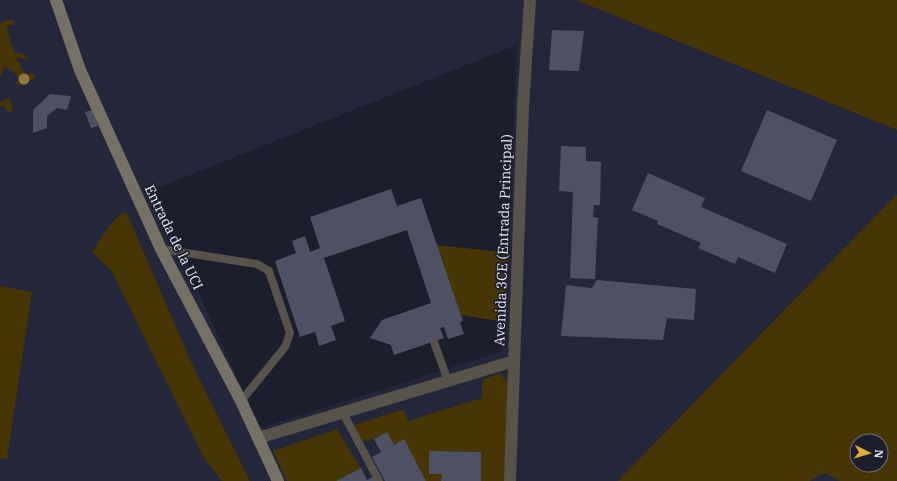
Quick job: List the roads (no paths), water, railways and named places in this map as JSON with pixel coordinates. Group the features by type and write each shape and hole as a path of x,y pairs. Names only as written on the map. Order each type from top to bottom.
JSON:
{"street":[{"name":"Entrada de la UCI","path":"56,0 80,70 161,249 241,401 278,481"},
{"name":"Avenida 3CE (Entrada Principal)","path":"510,481 523,107 530,0"},
{"path":"258,438 514,361"}],"lane":[{"path":"161,249 257,264 269,271 290,333 285,347 241,401"},
{"path":"434,342 448,381"},
{"path":"343,413 379,481"}]}
